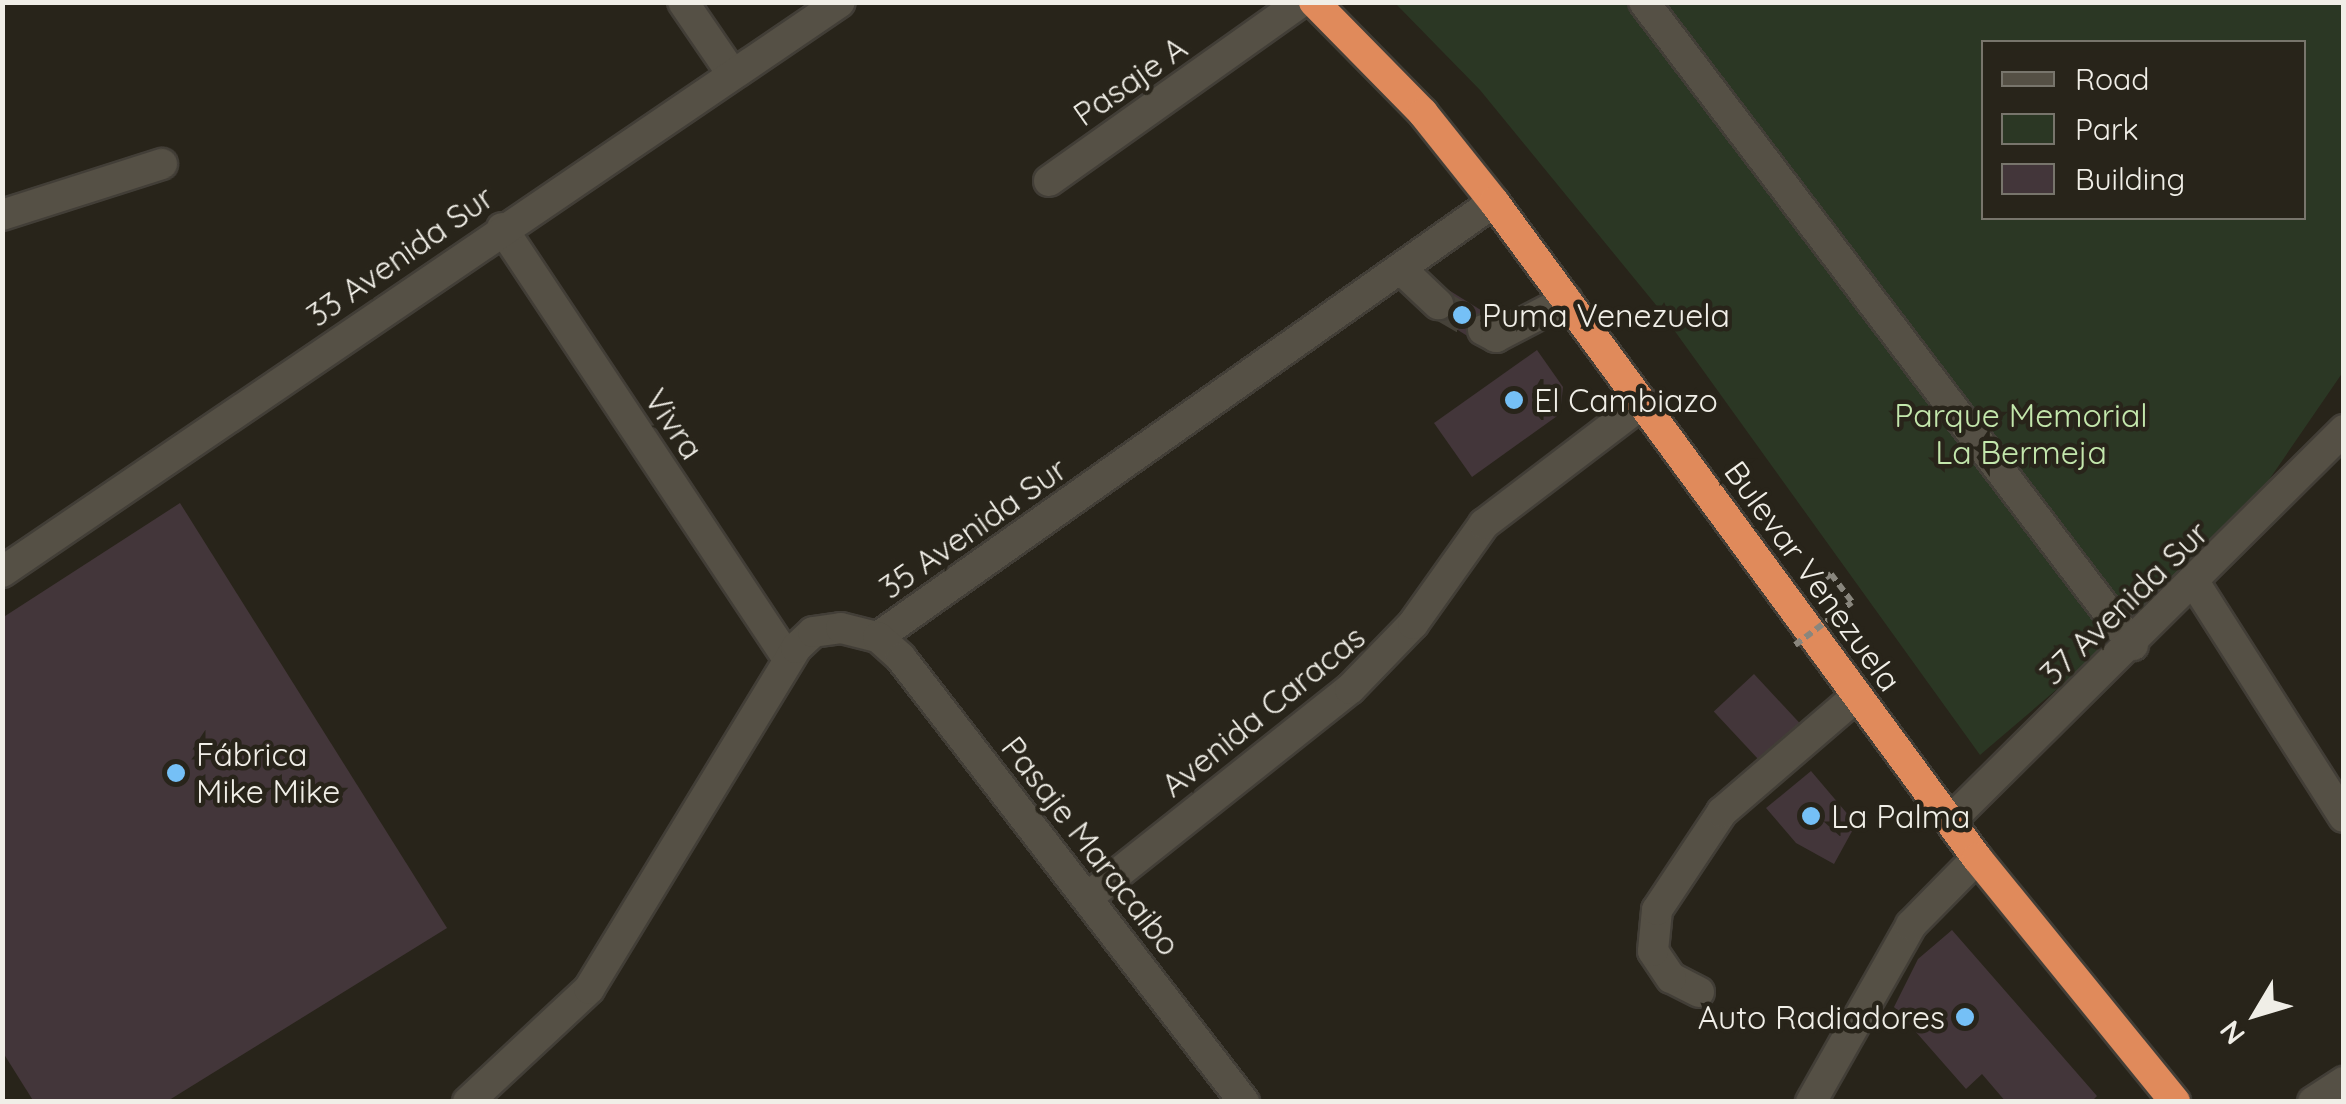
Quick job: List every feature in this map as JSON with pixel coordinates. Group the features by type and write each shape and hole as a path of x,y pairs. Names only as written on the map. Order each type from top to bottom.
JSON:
{"highway":[{"name":"Bulevar Venezuela","path":"1314,2 1423,113 1494,202 1977,858 2176,1102"}],"street":[{"path":"683,2 731,72"},
{"name":"33 Avenida Sur","path":"2,572 731,72 840,2"},
{"name":"Pasaje A","path":"1049,181 1301,2"},
{"path":"1644,2 2133,645"},
{"path":"2,215 162,164"},
{"name":"35 Avenida Sur","path":"468,1102 589,989 788,659 822,630 878,636 1494,202"},
{"name":"Vivra","path":"502,228 788,659"},
{"path":"1402,270 1438,304"},
{"path":"1482,330 1496,337 1567,300"},
{"name":"Avenida Caracas","path":"1087,898 1350,689 1404,635 1484,524 1643,403"},
{"name":"37 Avenida Sur","path":"1950,821 2196,585 2344,430"},
{"path":"2196,585 2344,817"},
{"name":"Pasaje Maracaibo","path":"878,636 1244,1102"},
{"path":"1699,992 1671,978 1653,951 1657,910 1722,812 1857,696"},
{"path":"1811,1102 1911,926 1977,858"},
{"path":"2313,1102 2344,1082"}],"path":[{"path":"1795,645 1852,602 1831,574"}],"green space":[{"name":"Parque Memorial La Bermeja","path":"1395,3 2343,3 2343,372 2249,509 2172,591 1980,755 1656,305 1480,90"}],"building":[{"name":"Puma Venezuela","path":"1447,289 1491,317 1476,341 1432,314"},
{"name":"El Cambiazo","path":"1537,350 1563,387 1560,414 1472,477 1434,423"},
{"name":"Fábrica Mike Mike","path":"180,503 447,928 166,1102 34,1102 2,1051 2,618"},
{"path":"1754,674 1804,727 1764,765 1714,712"},
{"name":"La Palma","path":"1811,771 1856,824 1834,864 1796,843 1766,808"},
{"name":"Auto Radiadores","path":"1952,930 2097,1096 2091,1102 2006,1102 1982,1074 1966,1089 1894,1007 1918,959"}],"tunnel":[{"path":"1438,304 1483,330"}],"place":[{"name":"Puma Venezuela","path":"1462,315"},
{"name":"El Cambiazo","path":"1514,400"},
{"name":"Fábrica Mike Mike","path":"176,773"},
{"name":"La Palma","path":"1811,816"},
{"name":"Auto Radiadores","path":"1965,1017"}]}
